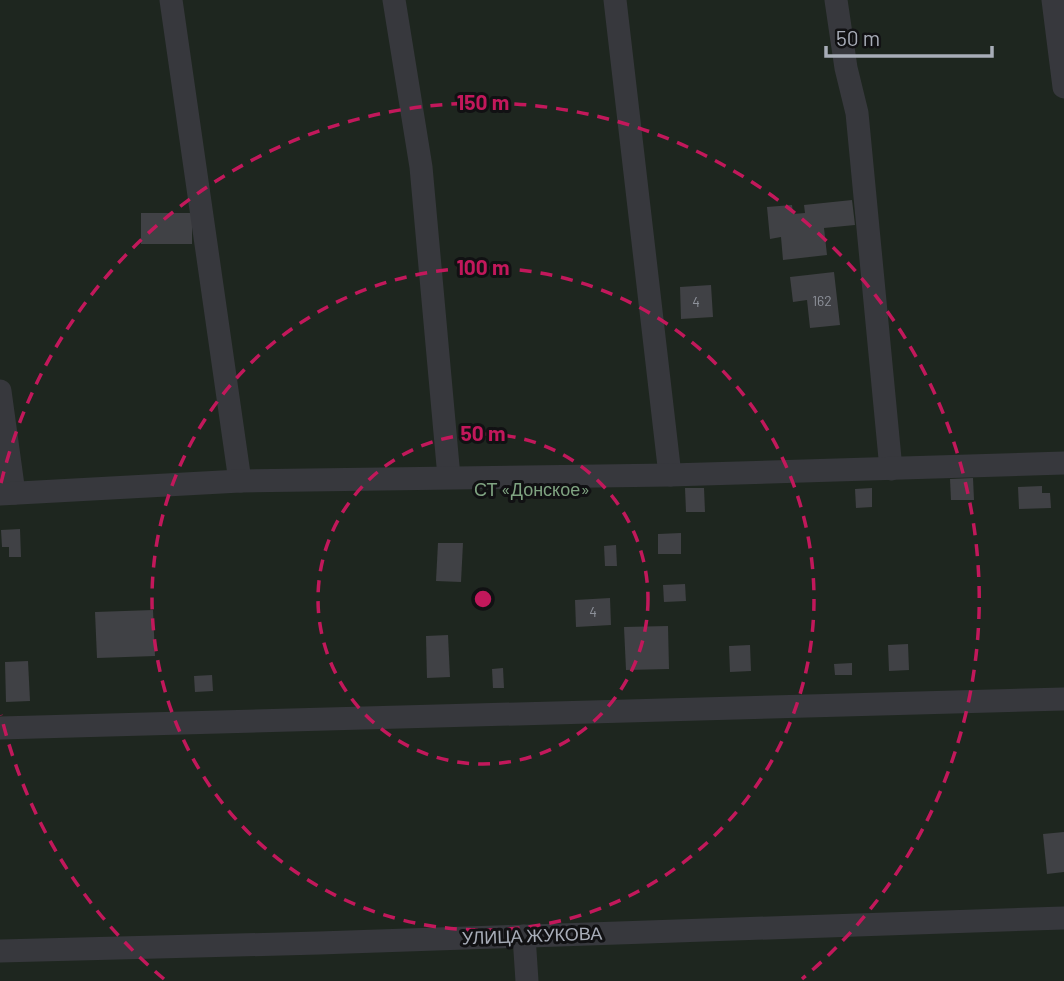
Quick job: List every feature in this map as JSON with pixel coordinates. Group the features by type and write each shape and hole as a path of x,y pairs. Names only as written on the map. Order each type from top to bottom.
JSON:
{"lane":[{"path":"172,0 240,481"},
{"path":"394,0 421,167 449,477"},
{"path":"615,0 670,475"},
{"path":"836,0 846,68 857,113 891,469"},
{"path":"1053,0 1064,87"},
{"path":"0,391 7,493 240,481 670,475 1064,463"},
{"path":"0,728 1064,699"},
{"name":"УЛИЦА ЖУКОВА","path":"0,951 1064,918"},
{"path":"523,936 527,981"}],"green space":[{"name":"СТ «Донское»","path":"0,0 1064,0 1064,981 0,981"}],"building":[{"path":"852,200 855,225 824,228 827,255 783,260 781,237 770,239 767,207 792,205 793,214 805,213 804,205"},
{"path":"141,213 192,213 192,244 141,244"},
{"path":"834,272 840,325 810,328 807,300 793,302 790,277"},
{"path":"711,285 713,317 681,319 680,287"},
{"path":"973,478 974,500 951,500 950,479"},
{"path":"1042,486 1042,493 1050,493 1051,508 1019,509 1018,487"},
{"path":"685,488 704,488 705,512 686,512"},
{"path":"872,488 872,507 856,508 855,489"},
{"path":"20,529 21,557 9,557 9,547 2,547 1,530"},
{"path":"681,533 681,554 658,554 658,534"},
{"path":"438,543 463,543 461,582 436,581"},
{"path":"616,545 617,566 605,566 604,546"},
{"path":"685,584 686,601 664,602 663,585"},
{"path":"610,598 611,625 576,627 575,600"},
{"path":"153,610 155,656 97,658 95,612"},
{"path":"668,626 669,669 626,670 624,627"},
{"path":"448,635 450,677 427,678 426,636"},
{"path":"908,644 909,670 889,671 888,645"},
{"path":"750,645 751,671 730,672 729,646"},
{"path":"28,661 30,701 6,702 5,662"},
{"path":"852,663 852,675 835,675 834,664"},
{"path":"503,668 504,688 493,688 492,669"},
{"path":"212,675 213,691 195,692 194,676"},
{"path":"1064,832 1064,872 1047,874 1043,834"}]}
